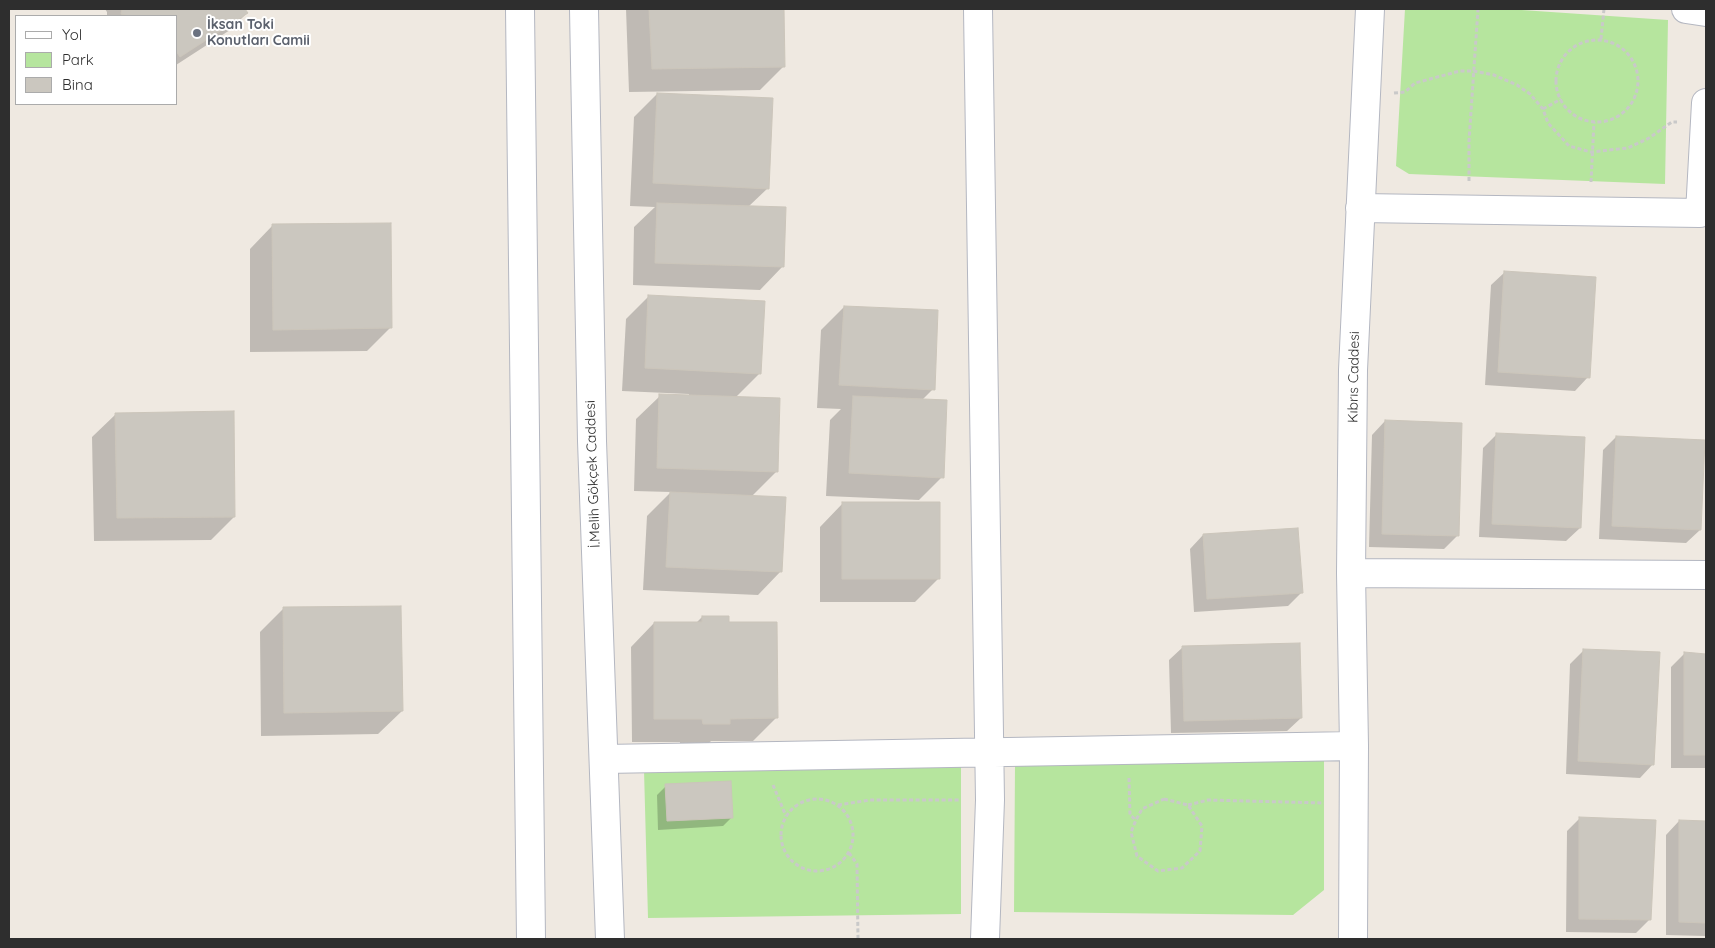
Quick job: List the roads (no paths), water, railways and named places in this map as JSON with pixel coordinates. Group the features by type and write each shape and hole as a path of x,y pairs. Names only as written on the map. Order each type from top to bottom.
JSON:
{"street":[{"path":"520,9 531,939"},
{"name":"İ.Melih Gökçek Caddesi","path":"584,9 592,441 610,939"},
{"path":"978,9 990,800 985,939"},
{"name":"Kıbrıs Caddesi","path":"1353,939 1354,746 1351,573 1353,370 1370,9"},
{"path":"1686,9 1706,12"},
{"path":"1360,208 1703,213 1706,113"},
{"path":"1351,573 1706,575"},
{"path":"604,759 1354,746"}],"place":[{"name":"İksan Toki Konutları Camii","path":"197,33"}]}
